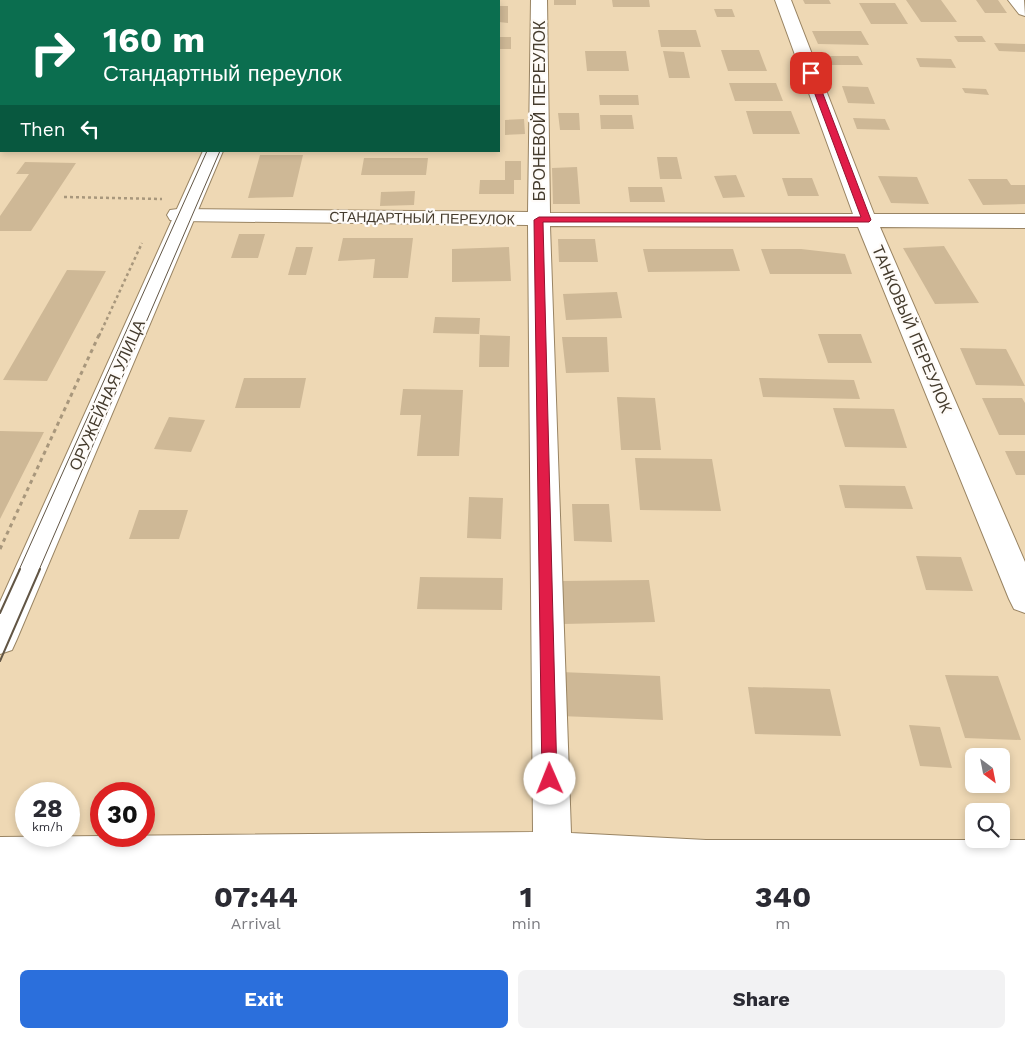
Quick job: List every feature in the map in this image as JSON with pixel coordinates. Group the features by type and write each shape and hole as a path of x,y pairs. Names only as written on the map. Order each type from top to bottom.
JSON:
{"street":[{"name":"БРОНЕВОЙ ПЕРЕУЛОК","path":"538,0 539,220 550,819 554,851"},
{"name":"ТАНКОВЫЙ ПЕРЕУЛОК","path":"784,0 866,220 1025,599"},
{"path":"1016,0 1025,11"},
{"name":"ОРУЖЕЙНАЯ УЛИЦА","path":"0,639 182,215 213,152"},
{"name":"СТАНДАРТНЫЙ ПЕРЕУЛОК","path":"182,215 539,220 1025,221"},
{"path":"0,856 554,851 706,860 1025,860"}],"path":[{"path":"64,197 163,198"},
{"path":"0,549 143,242"}],"building":[{"path":"554,0 576,0 576,5 554,5"},
{"path":"612,0 649,0 650,7 613,7"},
{"path":"803,0 829,0 831,4 805,4"},
{"path":"906,0 941,0 957,22 921,22"},
{"path":"976,0 998,0 1007,13 985,13"},
{"path":"859,3 895,3 908,24 871,24"},
{"path":"500,6 508,6 508,23 500,22"},
{"path":"714,9 732,9 735,17 717,17"},
{"path":"658,30 696,30 701,47 661,47"},
{"path":"812,31 861,31 869,45 818,44"},
{"path":"954,36 982,36 986,42 958,42"},
{"path":"500,37 511,37 511,49 500,49"},
{"path":"994,43 1025,44 1025,52 999,51"},
{"path":"721,50 759,50 767,71 728,71"},
{"path":"585,51 626,51 629,71 587,71"},
{"path":"663,51 684,52 690,78 669,78"},
{"path":"826,56 858,56 863,65 830,65"},
{"path":"916,58 951,59 956,68 920,67"},
{"path":"729,83 776,83 783,101 735,101"},
{"path":"842,86 868,87 875,104 848,103"},
{"path":"962,88 986,89 989,95 965,93"},
{"path":"599,95 638,95 639,105 600,105"},
{"path":"746,111 791,111 800,134 753,134"},
{"path":"558,113 579,113 580,130 560,130"},
{"path":"600,115 632,115 634,129 601,129"},
{"path":"853,118 885,119 890,130 857,129"},
{"path":"524,119 525,134 505,135 505,120"},
{"path":"260,155 303,155 293,197 248,198"},
{"path":"657,157 677,157 682,179 660,179"},
{"path":"364,158 428,158 426,175 361,175"},
{"path":"505,161 521,161 521,180 514,180 514,194 479,194 480,180 505,180"},
{"path":"25,162 76,163 31,231 0,231 0,216 29,174 16,174"},
{"path":"577,167 580,204 553,204 552,168"},
{"path":"736,175 745,197 723,198 714,176"},
{"path":"878,176 917,177 929,204 891,203"},
{"path":"782,178 812,178 819,196 788,196"},
{"path":"968,179 1007,179 1011,185 1025,185 1025,204 983,205"},
{"path":"628,187 662,187 665,202 630,202"},
{"path":"415,191 414,205 380,206 381,192"},
{"path":"239,234 265,234 258,258 231,258"},
{"path":"343,238 413,238 408,278 373,278 375,259 338,261"},
{"path":"558,239 595,239 598,262 559,262"},
{"path":"944,246 979,303 935,304 903,248"},
{"path":"296,247 313,247 306,275 288,275"},
{"path":"509,247 511,281 452,282 452,249"},
{"path":"643,249 733,249 740,271 648,272"},
{"path":"761,249 801,249 845,254 852,274 770,274"},
{"path":"67,270 106,271 47,381 3,380"},
{"path":"617,292 622,318 566,320 563,294"},
{"path":"435,317 480,318 479,334 433,333"},
{"path":"818,334 861,334 872,363 828,363"},
{"path":"480,335 510,336 509,367 479,367"},
{"path":"562,337 607,337 609,372 566,373"},
{"path":"960,348 1006,349 1025,386 976,385"},
{"path":"244,378 306,378 300,408 235,408"},
{"path":"759,378 854,380 860,399 763,397"},
{"path":"403,389 463,390 459,456 417,456 421,415 400,415"},
{"path":"617,397 655,398 661,450 621,450"},
{"path":"982,398 1022,398 1025,403 1025,435 999,435"},
{"path":"833,408 894,409 907,448 845,447"},
{"path":"169,417 205,420 191,452 154,449"},
{"path":"0,431 44,432 0,519"},
{"path":"1005,451 1025,451 1025,475 1016,475"},
{"path":"635,458 712,459 721,511 640,510"},
{"path":"839,485 905,486 913,509 845,508"},
{"path":"469,497 503,498 501,539 467,538"},
{"path":"572,504 609,504 612,542 574,541"},
{"path":"139,510 188,510 179,539 129,539"},
{"path":"916,556 961,557 973,591 926,590"},
{"path":"420,577 503,578 502,610 417,609"},
{"path":"649,580 655,622 563,624 561,581"},
{"path":"560,672 660,676 663,720 560,716"},
{"path":"945,675 998,676 1021,740 965,738"},
{"path":"748,687 830,689 841,736 755,734"},
{"path":"909,725 940,727 952,768 920,766"}],"tram line":[{"path":"19,570 207,152"},
{"path":"39,570 220,152"},
{"path":"0,613 20,569"},
{"path":"0,661 40,569"}],"route":[{"path":"550,779 539,220 866,220 811,73"}]}
